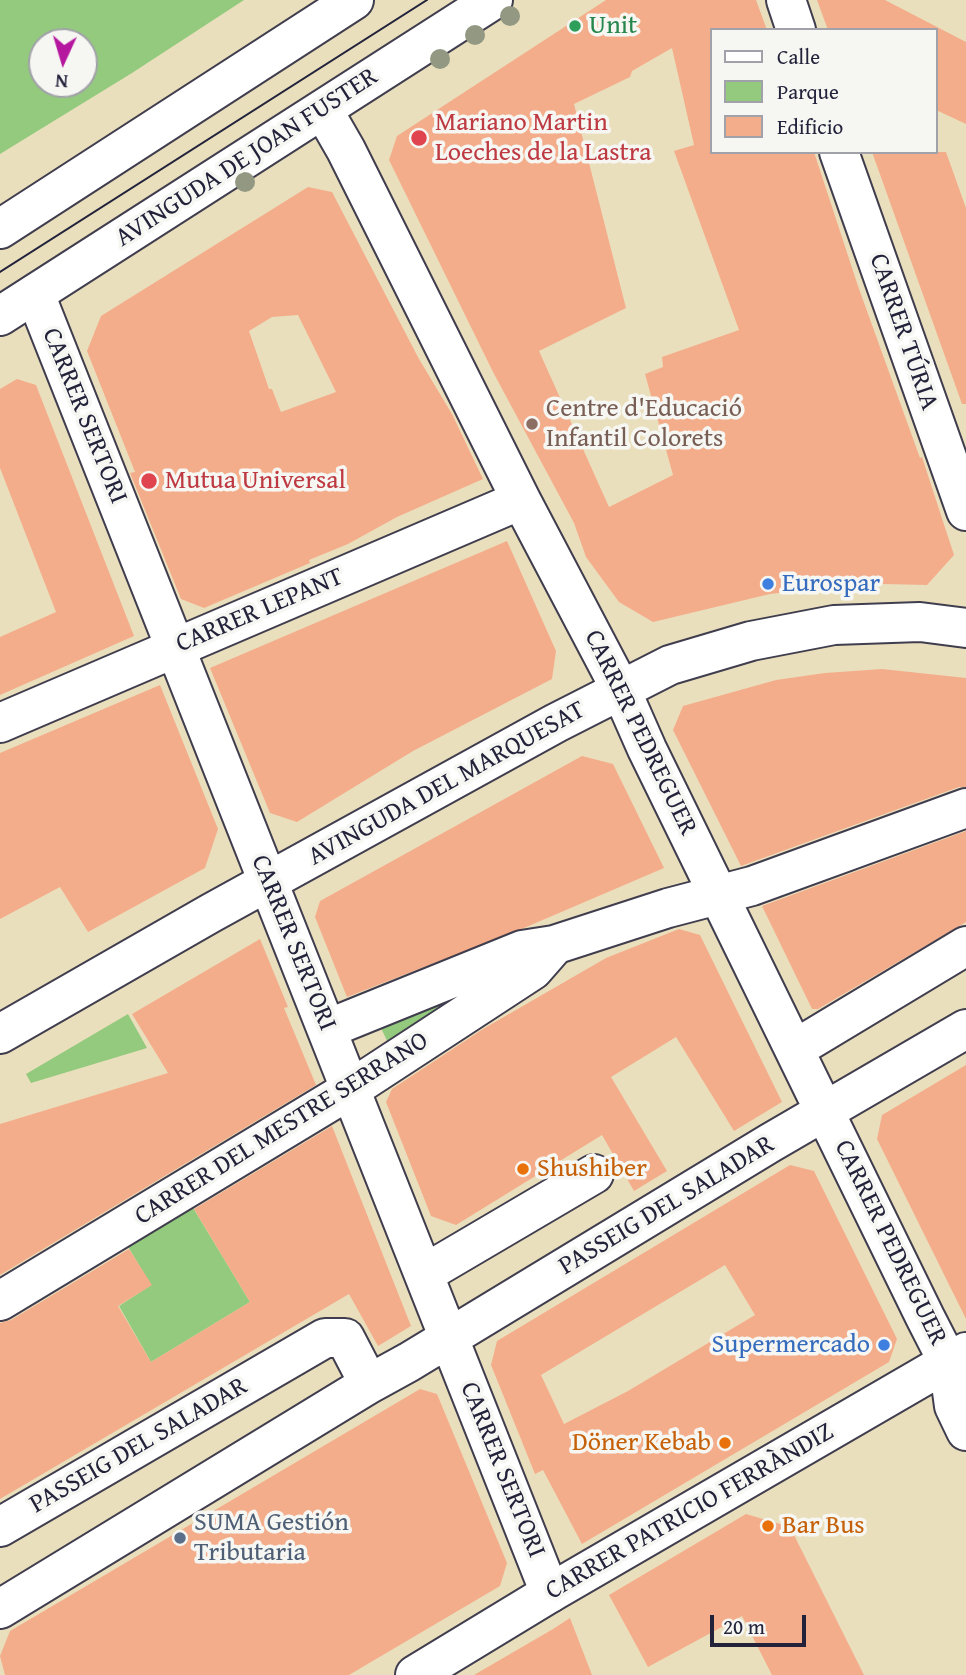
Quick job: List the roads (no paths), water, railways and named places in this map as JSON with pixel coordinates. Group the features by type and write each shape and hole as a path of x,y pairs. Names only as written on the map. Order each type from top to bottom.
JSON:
{"street":[{"path":"0,229 354,0"},
{"name":"AVINGUDA DE JOAN FUSTER","path":"0,316 494,0"},
{"path":"786,0 795,28"},
{"name":"CARRER PEDREGUER","path":"323,110 346,150 521,500 621,691 825,1112 957,1357 954,1406 966,1430"},
{"name":"CARRER TÚRIA","path":"840,154 966,511"},
{"name":"CARRER SERTORI","path":"35,294 177,646 550,1593"},
{"name":"CARRER LEPANT","path":"0,723 521,500"},
{"name":"AVINGUDA DEL MARQUESAT","path":"0,1034 268,881 556,723 670,665 751,641 834,625 920,622 966,628"},
{"name":"CARRER DEL MESTRE SERRANO","path":"327,1029 522,950 554,945 668,908 752,886 966,808"},
{"name":"CARRER DEL MESTRE SERRANO","path":"0,1301 351,1089 533,970 554,945"},
{"path":"795,1049 966,946"},
{"name":"PASSEIG DEL SALADAR","path":"0,1609 369,1384 966,1029"},
{"path":"424,1274 594,1174"},
{"name":"PASSEIG DEL SALADAR","path":"0,1527 325,1338 345,1338 369,1384"},
{"name":"CARRER PATRICIO FERRÀNDIZ","path":"415,1675 550,1593 957,1357"}],"tram line":[{"path":"0,272 427,0"}],"place":[{"name":"Unit","path":"575,26"},
{"name":"Mariano Martin Loeches de la Lastra","path":"419,138"},
{"name":"Centre d'Educació Infantil Colorets","path":"532,424"},
{"name":"Mutua Universal","path":"149,481"},
{"name":"Eurospar","path":"768,584"},
{"name":"Shushiber","path":"523,1169"},
{"name":"Supermercado","path":"884,1345"},
{"name":"Döner Kebab","path":"725,1443"},
{"name":"Bar Bus","path":"768,1526"},
{"name":"SUMA Gestión Tributaria","path":"180,1538"}]}
